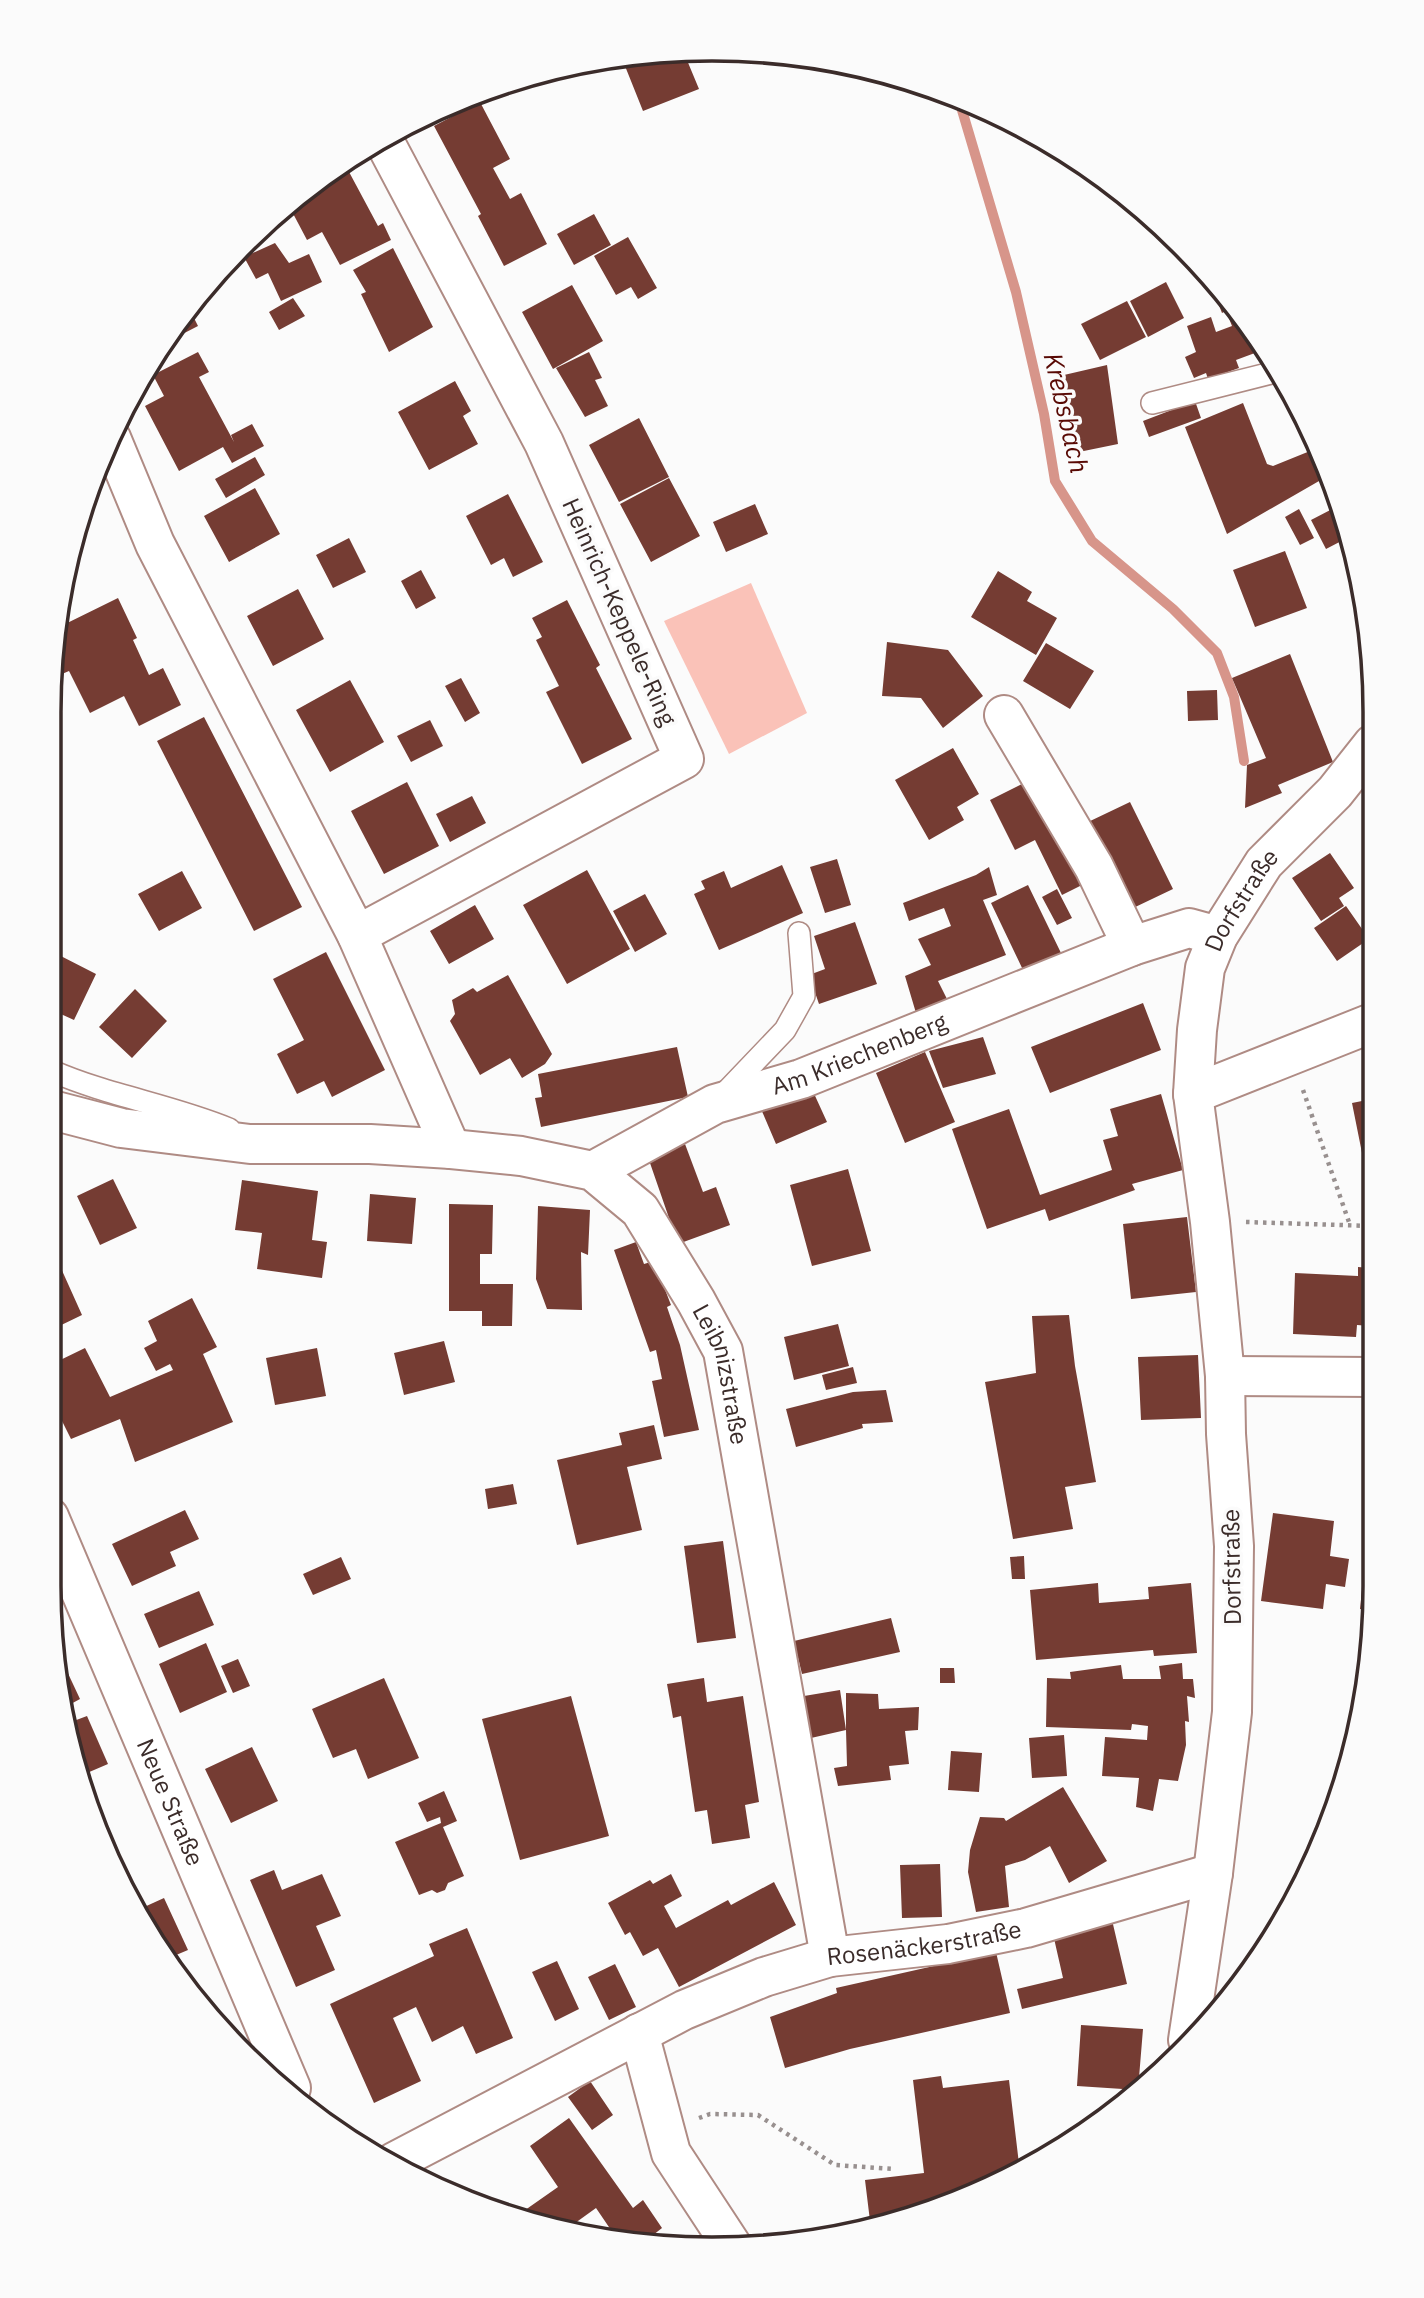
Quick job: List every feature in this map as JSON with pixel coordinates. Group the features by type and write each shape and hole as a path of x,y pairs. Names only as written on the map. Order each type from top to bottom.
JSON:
{"street":[{"name":"Heinrich-Keppele-Ring","path":"357,935 684,759 544,443 388,148"},
{"path":"116,451 155,544 357,935 451,1149"},
{"path":"1004,715 1094,867 1132,946"},
{"name":"Dorfstraße","path":"1190,2027 1213,1873 1232,1712 1234,1546 1225,1376 1210,1222 1193,1094 1205,968 1218,936 1265,863 1335,792 1363,757"},
{"name":"Am Kriechenberg","path":"593,1171 715,1104 801,1079 1132,946 1189,928 1218,936"},
{"path":"1193,1094 1363,1027"},
{"name":"Leibnizstraße","path":"61,1112 121,1128 250,1144 370,1144 521,1156 593,1171 640,1210 723,1351 830,1957"},
{"path":"1225,1376 1363,1377"},
{"name":"Neue Straße","path":"61,1545 287,2078"},
{"name":"Rosenäckerstraße","path":"402,2158 684,2010 764,1977 830,1957 948,1944 1026,1928 1213,1873"},
{"path":"639,2033 671,2153 726,2236"}],"lane":[{"path":"1152,403 1268,374"},
{"path":"715,1104 785,1030 804,996 799,933"},
{"path":"61,1075 207,1120 240,1134 250,1144"}],"path":[{"path":"1291,1056 1350,1225"},
{"path":"1210,1222 1363,1226"},
{"path":"664,2128 710,2114 758,2115 835,2165 893,2169"}],"shaded area":[{"path":"751,583 807,713 729,754 664,621"}],"building":[{"path":"688,62 699,89 643,111 626,67"},
{"path":"481,104 510,159 493,168 510,199 521,193 547,244 504,266 478,216 481,214 434,126"},
{"path":"349,172 378,226 383,223 391,240 340,265 322,232 307,240 293,214"},
{"path":"594,214 611,245 574,265 557,234"},
{"path":"628,237 657,288 638,299 631,287 616,295 594,256"},
{"path":"275,243 289,263 309,254 322,282 281,301 268,273 256,279 245,259"},
{"path":"393,248 433,327 389,352 361,294 366,292 353,270"},
{"path":"1166,282 1184,318 1148,337 1130,301"},
{"path":"572,285 603,341 553,369 522,312"},
{"path":"293,298 305,316 279,330 269,312"},
{"path":"1127,301 1146,337 1100,360 1081,324"},
{"path":"1228,316 1255,353 1236,360 1239,368 1208,379 1206,373 1194,378 1185,357 1196,352 1187,326 1211,317 1216,332 1232,326"},
{"path":"194,318 198,326 183,334"},
{"path":"198,352 209,372 199,377 234,442 231,435 252,424 264,446 232,463 223,447 179,471 145,406 164,396 154,377 157,373"},
{"path":"589,352 602,378 595,380 608,406 585,417 556,368"},
{"path":"1107,365 1118,444 1074,453 1064,375"},
{"path":"455,381 471,411 463,416 478,444 429,470 398,412"},
{"path":"1195,401 1201,418 1149,437 1143,421"},
{"path":"1243,403 1267,464 1273,466 1308,452 1320,481 1227,534 1185,427"},
{"path":"639,418 669,477 619,502 589,445"},
{"path":"255,457 265,475 226,498 215,479"},
{"path":"669,478 700,536 651,562 620,504"},
{"path":"255,488 280,534 229,562 204,516"},
{"path":"508,494 543,562 513,577 504,558 491,565 466,516"},
{"path":"755,504 768,534 726,552 713,522"},
{"path":"1299,509 1314,538 1300,545 1285,517"},
{"path":"1330,510 1340,542 1326,549 1311,520"},
{"path":"349,538 366,572 333,588 316,555"},
{"path":"1285,551 1307,608 1255,627 1233,570"},
{"path":"421,570 436,598 416,609 401,581"},
{"path":"998,571 1032,592 1027,601 1057,618 1036,655 971,617"},
{"path":"298,589 324,639 273,666 247,616"},
{"path":"118,598 137,638 133,640 149,675 163,668 181,705 139,726 124,696 90,713 69,671 63,674 68,623"},
{"path":"567,600 600,665 596,668 632,739 582,764 546,692 559,686 536,640 542,637 532,618"},
{"path":"887,642 948,650 983,696 943,728 921,698 882,696"},
{"path":"1046,643 1094,671 1070,709 1023,681"},
{"path":"1290,654 1333,762 1278,785 1282,793 1245,808 1247,765 1266,758 1232,678"},
{"path":"461,678 480,713 465,722 445,686"},
{"path":"350,680 384,742 330,772 296,710"},
{"path":"1217,690 1218,720 1188,721 1187,691"},
{"path":"204,717 302,907 254,931 157,741"},
{"path":"430,720 443,746 411,762 397,736"},
{"path":"953,748 979,794 957,807 964,820 929,840 895,780"},
{"path":"1032,779 1084,884 1062,895 1035,840 1015,850 990,800"},
{"path":"407,782 439,846 384,874 351,811"},
{"path":"472,796 486,823 450,842 436,814"},
{"path":"1130,802 1173,889 1129,910 1086,823"},
{"path":"1330,853 1354,888 1339,898 1344,906 1321,921 1292,878"},
{"path":"837,859 851,905 825,913 810,867"},
{"path":"782,865 803,913 719,950 694,894 705,889 701,881 724,871 731,888"},
{"path":"989,867 997,895 983,900 1006,955 938,981 948,1001 916,1013 905,976 931,965 918,939 951,926 944,908 909,921 903,903 976,875"},
{"path":"587,870 630,949 567,984 523,905"},
{"path":"182,871 202,908 159,931 138,894"},
{"path":"1028,885 1061,953 1023,970 991,903"},
{"path":"1057,889 1072,918 1057,925 1042,897"},
{"path":"645,894 667,934 635,952 613,911"},
{"path":"475,905 494,939 449,964 430,931"},
{"path":"1346,906 1363,930 1363,943 1337,961 1314,928"},
{"path":"855,922 877,984 819,1004 809,975 825,969 814,936"},
{"path":"326,952 385,1070 332,1097 324,1081 297,1094 277,1054 304,1040 273,979"},
{"path":"61,956 96,974 74,1020 61,1014"},
{"path":"508,975 552,1054 545,1064 522,1078 510,1058 480,1075 450,1021 455,1014 452,1000 473,988 477,992"},
{"path":"135,989 167,1021 132,1058 99,1027"},
{"path":"1143,1003 1161,1050 1050,1093 1031,1047"},
{"path":"983,1037 996,1074 943,1088 929,1051"},
{"path":"677,1047 688,1097 541,1127 535,1098 542,1097 538,1074"},
{"path":"925,1052 955,1122 905,1143 876,1073"},
{"path":"811,1087 827,1122 776,1144 761,1109"},
{"path":"1161,1094 1183,1170 1132,1184 1135,1190 1049,1221 1045,1209 987,1229 952,1129 1009,1109 1040,1195 1112,1170 1103,1140 1118,1136 1110,1109"},
{"path":"1363,1101 1363,1158 1352,1103"},
{"path":"685,1144 703,1192 716,1187 730,1225 678,1244 650,1163 647,1164 645,1158"},
{"path":"848,1169 871,1251 812,1266 790,1185"},
{"path":"113,1179 137,1228 100,1245 77,1196"},
{"path":"242,1180 318,1191 312,1240 327,1242 322,1278 257,1269 262,1233 235,1230"},
{"path":"370,1194 416,1198 412,1244 367,1241"},
{"path":"449,1204 493,1205 492,1254 480,1254 480,1284 513,1284 512,1326 482,1326 482,1311 449,1311"},
{"path":"538,1206 590,1210 588,1255 581,1252 582,1310 547,1309 536,1279"},
{"path":"1187,1217 1196,1292 1131,1299 1123,1224"},
{"path":"636,1242 644,1264 654,1261 671,1305 667,1307 680,1345 699,1430 664,1437 652,1381 662,1379 656,1350 650,1352 614,1250"},
{"path":"1358,1267 1363,1267 1363,1325 1357,1325 1356,1337 1293,1334 1295,1273 1358,1276"},
{"path":"61,1268 82,1315 61,1325"},
{"path":"192,1298 217,1347 203,1354 233,1422 135,1462 120,1419 71,1439 61,1419 61,1360 85,1348 110,1397 173,1370 170,1364 156,1371 144,1348 157,1341 148,1321"},
{"path":"1069,1315 1075,1366 1096,1482 1065,1487 1073,1529 1013,1539 985,1382 1036,1373 1032,1316"},
{"path":"838,1324 849,1366 794,1380 784,1337"},
{"path":"444,1341 455,1382 404,1395 394,1353"},
{"path":"317,1348 326,1396 275,1405 266,1358"},
{"path":"1198,1355 1201,1418 1141,1420 1138,1357"},
{"path":"853,1367 857,1383 826,1390 822,1375"},
{"path":"886,1390 893,1422 862,1424 863,1428 796,1447 786,1409 853,1392"},
{"path":"654,1425 662,1459 627,1467 642,1530 577,1545 557,1460 622,1445 619,1433"},
{"path":"513,1484 517,1504 488,1509 485,1489"},
{"path":"185,1510 199,1539 170,1552 176,1566 132,1586 112,1544"},
{"path":"1273,1513 1334,1521 1330,1556 1349,1559 1345,1587 1326,1584 1323,1609 1261,1601"},
{"path":"723,1541 736,1638 697,1643 684,1546"},
{"path":"1024,1556 1025,1579 1012,1579 1010,1557"},
{"path":"341,1557 351,1579 313,1595 303,1574"},
{"path":"1098,1583 1099,1603 1149,1599 1148,1587 1191,1583 1197,1653 1154,1656 1153,1650 1036,1660 1030,1590"},
{"path":"199,1591 214,1625 159,1648 144,1614"},
{"path":"891,1618 900,1652 802,1674 794,1641"},
{"path":"206,1643 227,1692 180,1713 159,1664"},
{"path":"238,1659 250,1686 233,1693 221,1666"},
{"path":"1182,1663 1183,1679 1193,1679 1195,1698 1187,1696 1189,1722 1185,1721 1186,1745 1178,1781 1159,1779 1153,1811 1136,1807 1139,1778 1102,1776 1105,1737 1147,1740 1148,1726 1132,1724 1131,1730 1046,1727 1047,1678 1071,1679 1070,1672 1121,1665 1123,1679 1161,1679 1159,1666"},
{"path":"940,1668 954,1668 955,1683 940,1683"},
{"path":"67,1671 80,1699 72,1703"},
{"path":"384,1678 419,1758 368,1779 356,1749 333,1758 312,1709"},
{"path":"704,1678 707,1702 743,1696 759,1802 745,1805 750,1838 712,1844 707,1810 695,1812 681,1716 673,1718 667,1684"},
{"path":"840,1690 846,1730 811,1738 804,1696"},
{"path":"846,1693 878,1694 879,1709 919,1707 918,1730 905,1731 909,1764 889,1766 891,1780 838,1786 834,1768 847,1766"},
{"path":"571,1696 609,1836 520,1860 482,1719"},
{"path":"87,1716 108,1764 89,1772 76,1720"},
{"path":"1064,1735 1067,1776 1032,1778 1029,1738"},
{"path":"252,1747 278,1801 231,1823 205,1769"},
{"path":"951,1751 982,1753 979,1792 948,1790"},
{"path":"1063,1787 1107,1861 1069,1883 1050,1846 1025,1860 1005,1866 1009,1907 976,1912 968,1872 970,1850 980,1817 1004,1818 1006,1821"},
{"path":"444,1791 457,1821 443,1827 464,1876 448,1883 445,1890 437,1893 432,1890 419,1895 395,1842 441,1823 440,1817 427,1822 418,1803"},
{"path":"940,1864 942,1917 902,1918 900,1865"},
{"path":"274,1870 282,1890 322,1874 341,1916 316,1926 335,1970 296,1987 250,1880"},
{"path":"671,1874 682,1896 664,1906 676,1928 728,1900 731,1905 774,1882 796,1925 679,1987 658,1948 643,1956 630,1932 625,1935 608,1903 650,1880 653,1884"},
{"path":"164,1898 188,1950 176,1955 146,1906"},
{"path":"1112,1920 1127,1984 1022,2009 1017,1989 1063,1978 1053,1934"},
{"path":"467,1928 513,2038 476,2054 463,2026 432,2042 416,2007 393,2018 421,2081 374,2103 330,2004 434,1956 429,1944"},
{"path":"996,1952 1010,2013 850,2049 785,2068 770,2017 837,1993 836,1988"},
{"path":"557,1961 579,2009 555,2021 532,1972"},
{"path":"615,1964 636,2007 609,2020 588,1977"},
{"path":"1081,2025 1143,2029 1139,2077 1124,2089 1077,2086"},
{"path":"941,2076 943,2088 1009,2080 1019,2160 961,2187 870,2217 865,2180 924,2173 913,2080"},
{"path":"590,2081 613,2115 592,2130 568,2097"},
{"path":"569,2118 633,2208 643,2200 662,2228 655,2234 610,2228 596,2208 576,2222 526,2209 558,2187 530,2146"}],"waterway":[{"name":"Krebsbach","path":"962,112 1016,292 1044,414 1055,481 1092,541 1173,609 1217,653 1234,697 1244,761"}]}
